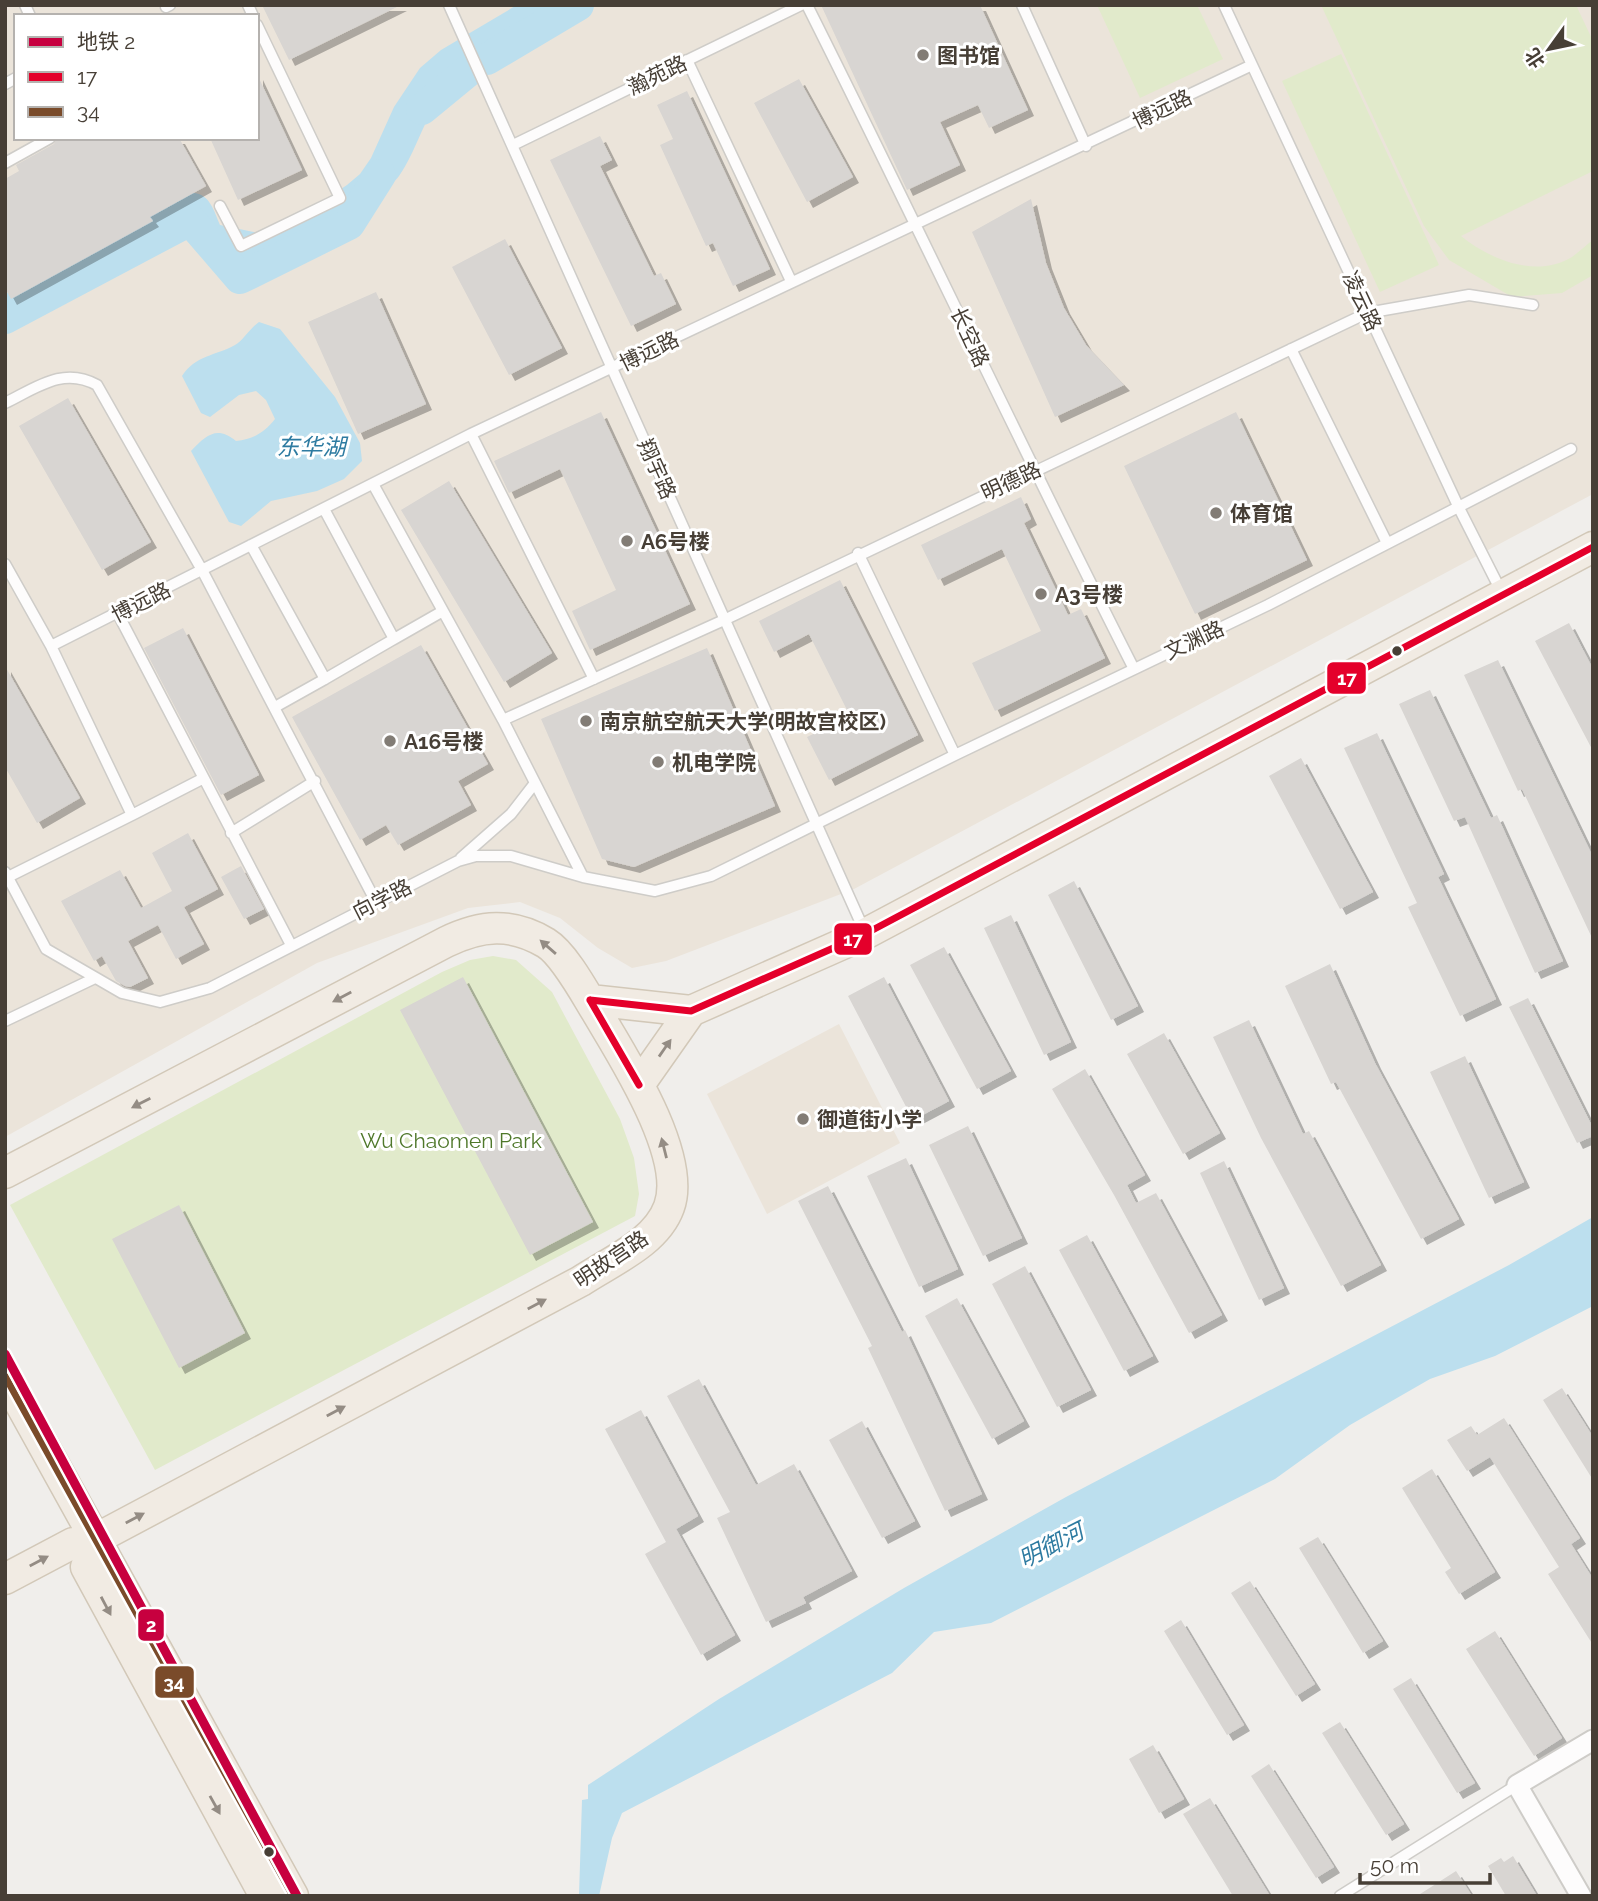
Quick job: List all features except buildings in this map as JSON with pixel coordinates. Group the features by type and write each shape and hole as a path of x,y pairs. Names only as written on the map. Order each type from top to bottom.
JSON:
{"main road":[{"path":"639,1085 691,1012 865,933 1593,547"},
{"name":"明故宫路","path":"5,1173 476,929 501,927 518,931 550,945 590,1000 639,1085 661,1137 672,1180 670,1205 651,1234 581,1280 83,1541 5,1578"},
{"path":"590,1000 691,1012"},
{"path":"5,1376 83,1541 265,1896"},
{"path":"5,1415 83,1541 293,1896"}],"street":[{"path":"1581,1896 1517,1785 1593,1740"}],"lane":[{"name":"翔宇路","path":"449,5 865,933"},
{"name":"瀚苑路","path":"513,145 800,5"},
{"name":"长空路","path":"807,5 916,223 1033,471 1134,669"},
{"path":"1022,5 1086,146"},
{"name":"凌云路","path":"1224,5 1459,508 1503,594"},
{"path":"220,206 241,246 340,198 259,28"},
{"path":"687,60 791,281"},
{"name":"博远路","path":"51,646 471,434 613,369 791,281 1086,146 1252,65"},
{"path":"5,163 46,140"},
{"name":"明德路","path":"503,720 724,620 858,553 1367,313 1469,295 1533,305"},
{"path":"1292,349 1387,543"},
{"path":"5,403 56,377 83,377 97,385 202,570 376,902"},
{"path":"471,434 594,678"},
{"name":"文渊路","path":"815,826 955,755 1268,605 1571,449"},
{"path":"373,484 503,720 583,877"},
{"path":"324,509 394,639"},
{"path":"251,545 324,679"},
{"path":"858,553 955,755"},
{"path":"5,564 51,646 132,815"},
{"path":"275,707 443,611"},
{"path":"118,614 291,945"},
{"path":"6,874 202,779"},
{"path":"231,833 315,782"},
{"path":"458,861 511,814 535,783"},
{"name":"向学路","path":"6,874 46,949 122,993 160,1002 210,988 458,861 476,856 511,856 583,877 655,891 711,876 815,826"},
{"path":"5,1021 95,978"},
{"path":"1340,1896 1517,1785"}],"shaded area":[{"name":"南京航空航天大学(明故宫校区)","path":"5,5 1593,5 1593,494 854,889 666,961 632,968 598,948 560,918 520,902 468,908 317,963 5,1137"},
{"name":"御道街小学","path":"839,1024 900,1143 767,1214 707,1094"}],"green space":[{"path":"1097,5 1197,5 1223,59 1140,98"},
{"path":"1321,5 1576,5 1593,41 1593,171 1461,236 1499,259 1528,266 1558,263 1572,257 1593,240 1593,275 1562,293 1512,297 1449,260 1424,226"},
{"path":"1341,54 1439,265 1380,292 1282,81"},
{"name":"Wu Chaomen Park","path":"493,956 516,960 552,992 620,1119 634,1158 639,1194 635,1216 155,1470 10,1205 442,972 470,960"}],"water":[{"path":"517,5 560,5 496,45 454,82 435,105 399,176 348,218 298,245 253,258 231,255 189,223 5,316 5,294 193,193 204,196 220,225 258,233 321,202 360,174 371,158 394,107 420,68 441,50"},
{"name":"东华湖","path":"259,322 280,329 335,397 360,443 362,461 344,479 317,491 271,501 241,526 229,522 191,451 212,434 223,434 236,441 248,439 262,432 275,419 266,400 256,391 239,395 210,417 201,413 182,376 193,364 238,343"},
{"name":"明御河","path":"1593,1217 1593,1306 1495,1356 1430,1379 1350,1425 1275,1479 991,1623 934,1632 892,1673 622,1813 612,1838 599,1896 579,1896 582,1800 588,1799 588,1785 719,1699 904,1588 1066,1497 1509,1265"}],"waterway":[{"path":"487,59 578,5"},
{"path":"422,109 467,72"},
{"path":"5,318 190,220 240,278 349,224 380,175"}],"metro line":[{"name":"2","path":"5,1354 297,1896"}],"transit line":[{"name":"17","path":"590,1000 691,1011 865,934 1593,547"},
{"name":"17","path":"590,1000 639,1085"},
{"name":"34","path":"5,1376 293,1896"}],"place":[{"name":"图书馆","path":"923,55"},
{"name":"体育馆","path":"1216,513"},
{"name":"A6号楼","path":"627,541"},
{"name":"A3号楼","path":"1041,594"},
{"name":"南京航空航天大学(明故宫校区)","path":"586,721"},
{"name":"A16号楼","path":"390,741"},
{"name":"机电学院","path":"658,762"},
{"name":"御道街小学","path":"803,1119"}]}
